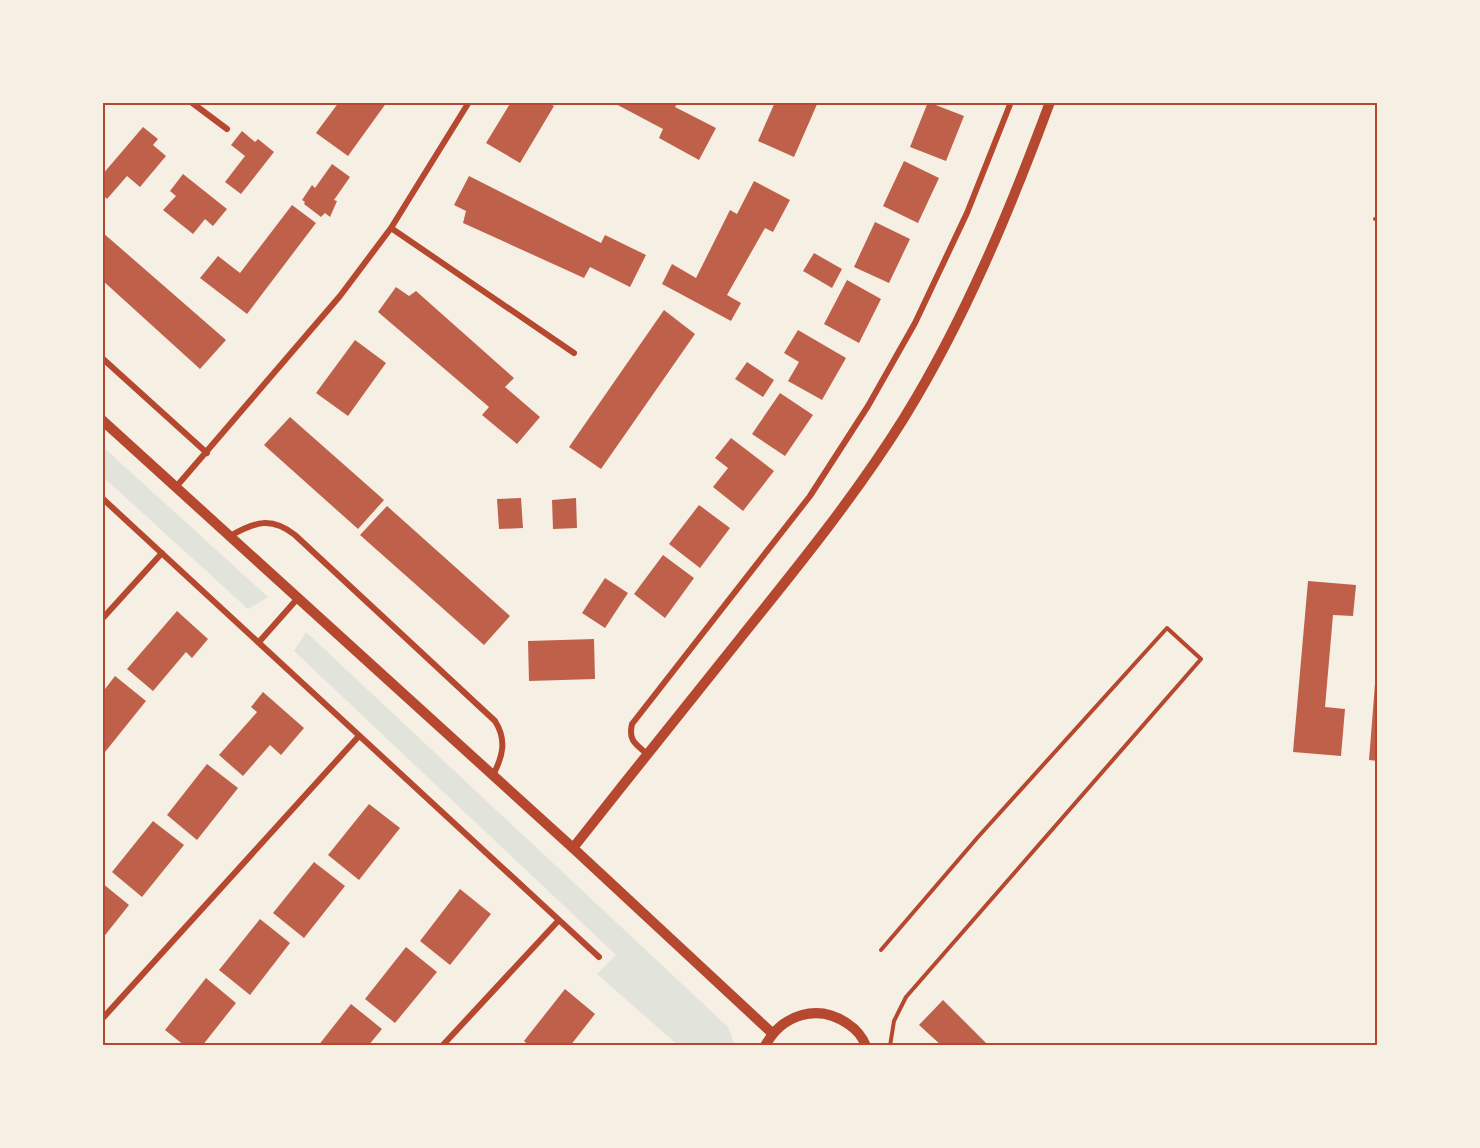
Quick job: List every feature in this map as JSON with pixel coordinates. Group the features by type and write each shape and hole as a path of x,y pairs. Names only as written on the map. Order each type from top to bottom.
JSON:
{"street":[{"path":"191,102 227,129"},
{"path":"176,487 340,296 391,228 469,102"},
{"path":"647,754 633,742 630,734 632,724 810,496 868,406 915,323 967,213 1011,102"},
{"path":"573,848 831,525 904,417 954,327 977,278 1022,175 1050,102"},
{"path":"391,228 574,353"},
{"path":"102,358 207,453"},
{"path":"102,420 573,848 772,1033"},
{"path":"102,498 599,957"},
{"path":"230,536 259,522 277,524 295,535 495,721 504,741 502,753 492,776"},
{"path":"102,619 162,553"},
{"path":"259,642 298,598"},
{"path":"102,1019 359,736"},
{"path":"442,1046 559,920"},
{"path":"765,1046 772,1033 784,1023 798,1016 812,1013 827,1014 841,1019 853,1027 866,1046"}],"path":[{"path":"881,950 978,837 1167,628 1201,659 906,997 894,1021 890,1046"}],"shaded area":[{"path":"102,446 268,597 248,609 102,476"},
{"path":"306,632 728,1027 735,1046 679,1046 597,974 616,955 294,651"}],"building":[{"path":"339,102 387,102 348,156 316,133"},
{"path":"511,102 547,102 554,106 520,163 486,143"},
{"path":"612,102 678,102 675,107 716,128 699,160 659,138 663,129"},
{"path":"775,102 818,102 794,157 758,141"},
{"path":"928,102 964,116 946,161 910,147"},
{"path":"143,127 158,139 153,145 166,156 140,187 127,176 107,199 102,194 102,175"},
{"path":"242,131 255,142 258,139 274,152 241,194 225,182 245,156 231,145"},
{"path":"904,161 939,178 918,223 883,206"},
{"path":"332,164 350,177 334,200 337,201 330,217 325,213 321,217 302,200 312,185 315,188"},
{"path":"183,174 227,209 213,226 205,219 193,234 163,210 176,196 170,191"},
{"path":"469,176 601,243 605,235 646,255 630,287 590,267 584,278 463,223 466,211 454,205"},
{"path":"754,181 790,200 773,232 765,228 727,295 741,303 731,321 662,284 672,264 696,278 730,210 737,214"},
{"path":"292,205 316,223 247,314 200,278 218,256 240,273"},
{"path":"875,222 910,239 889,283 854,267"},
{"path":"102,232 226,340 200,369 102,280"},
{"path":"814,253 842,269 832,288 803,271"},
{"path":"847,280 881,299 859,343 824,324"},
{"path":"396,287 409,296 416,291 514,378 505,387 540,417 517,444 482,415 489,407 378,312"},
{"path":"664,310 695,334 601,469 569,447"},
{"path":"798,330 846,358 822,400 788,381 799,362 784,353"},
{"path":"355,340 386,363 348,416 316,393"},
{"path":"747,362 774,380 763,397 735,379"},
{"path":"780,393 813,415 785,456 752,434"},
{"path":"290,417 384,500 358,529 264,445"},
{"path":"731,438 774,471 743,511 713,487 728,468 715,458"},
{"path":"521,498 523,528 499,529 497,499"},
{"path":"576,498 577,528 553,529 552,500"},
{"path":"699,505 730,528 700,568 669,544"},
{"path":"387,506 510,616 484,645 360,535"},
{"path":"663,555 694,578 665,618 634,594"},
{"path":"605,578 628,593 605,628 582,613"},
{"path":"1308,581 1356,585 1353,616 1333,615 1325,707 1345,709 1341,756 1293,752"},
{"path":"177,611 208,639 192,658 186,652 153,691 127,669"},
{"path":"594,639 595,679 529,681 528,641"},
{"path":"1376,671 1378,671 1378,761 1369,760"},
{"path":"115,676 146,701 105,752 102,749 102,693"},
{"path":"263,692 304,728 281,755 270,745 243,776 219,755 257,712 251,707"},
{"path":"207,764 238,788 197,840 167,815"},
{"path":"369,804 400,828 359,880 328,855"},
{"path":"153,821 184,845 142,897 112,872"},
{"path":"314,862 345,886 304,938 273,913"},
{"path":"102,883 129,905 102,939"},
{"path":"460,889 491,914 450,965 420,941"},
{"path":"260,919 290,943 250,995 219,970"},
{"path":"406,947 437,972 395,1023 365,999"},
{"path":"206,978 236,1003 202,1046 185,1046 165,1030"},
{"path":"565,989 595,1014 570,1046 530,1046 524,1041"},
{"path":"943,1000 989,1046 942,1046 919,1025"},
{"path":"351,1004 382,1029 368,1046 318,1046"}]}
